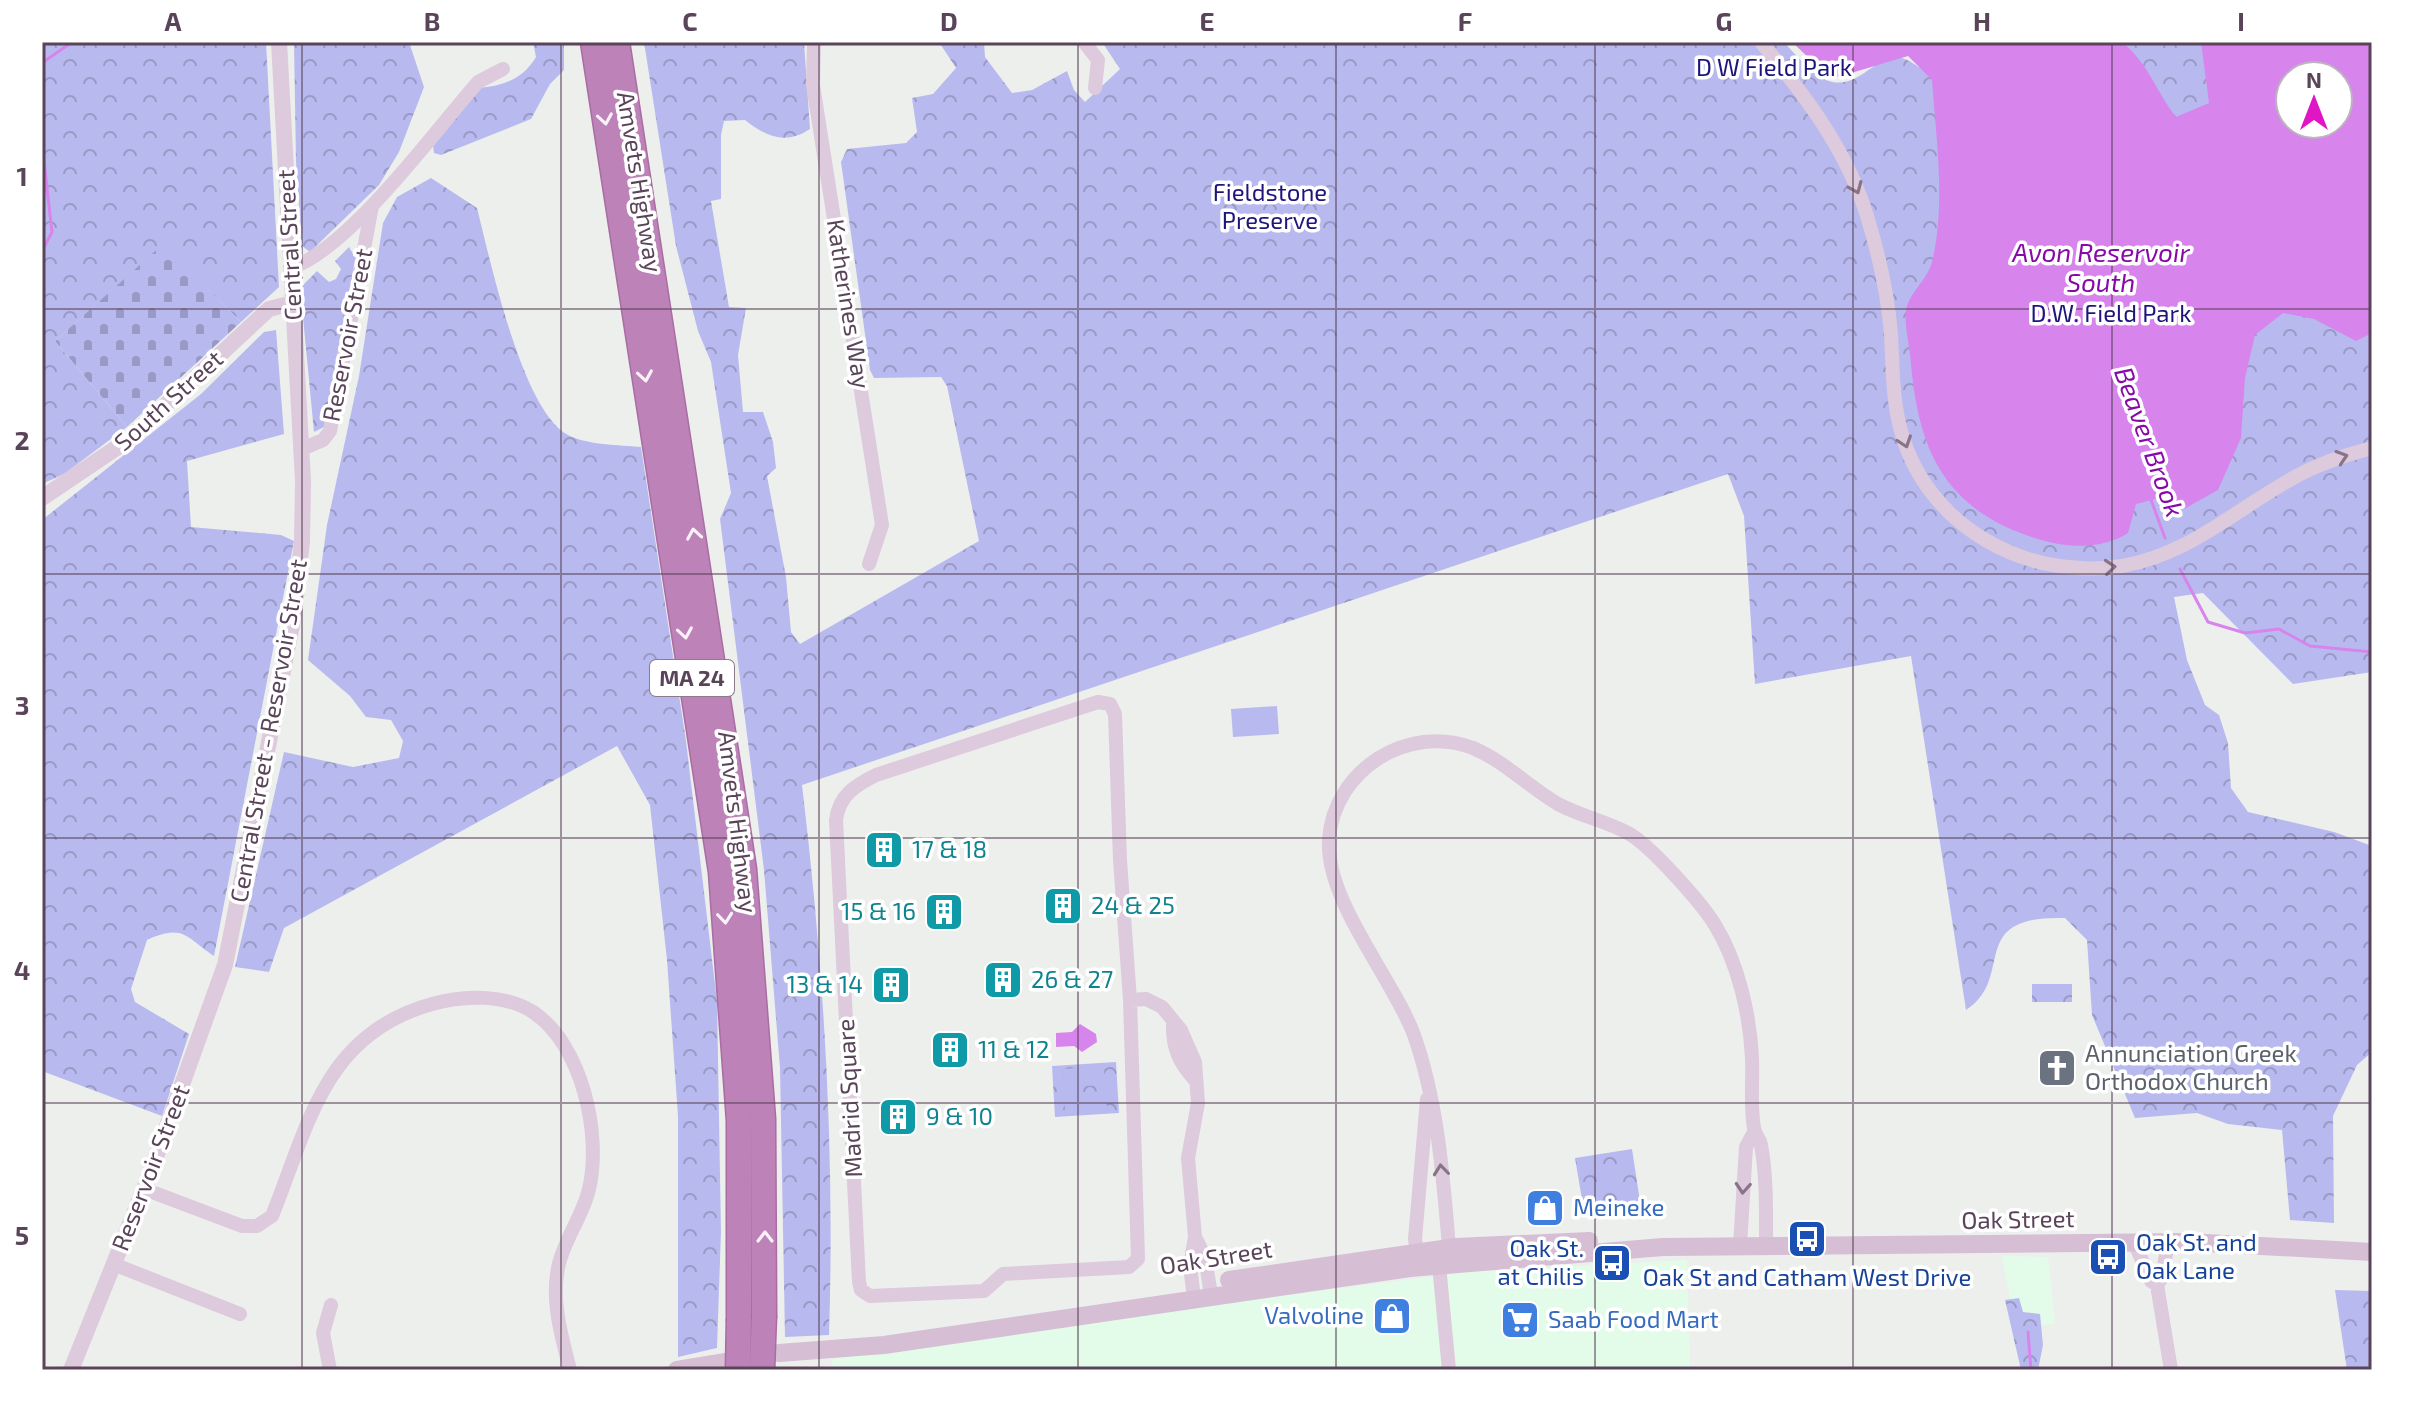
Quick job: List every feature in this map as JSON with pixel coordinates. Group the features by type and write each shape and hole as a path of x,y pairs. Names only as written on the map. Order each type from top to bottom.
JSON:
{"highway":[{"name":"Amvets Highway","path":"593,42 721,872 738,1106 738,1370"},
{"name":"Amvets Highway","path":"617,42 744,869 763,1119 764,1315 770,1362"}],"main road":[{"name":"Oak Street","path":"677,1370 770,1362 897,1343 1449,1247 1596,1240 1663,1247"},
{"name":"Oak Street","path":"1202,1291 1439,1265 1663,1247 2168,1242 2372,1252"}],"street":[{"name":"Central Street","path":"279,42 302,449"},
{"name":"Katherines Way","path":"814,42 813,85 882,525 869,564"},
{"path":"1084,42 1098,60 1095,88"},
{"path":"1761,42 1820,119 1855,184 1876,247 1889,312 1895,401 1908,451 1941,503 1989,543 2017,557 2060,567 2091,569 2138,563 2197,540 2304,472 2372,448"},
{"path":"291,268 308,263 338,240 478,82 503,69"},
{"name":"Reservoir Street","path":"302,449 323,440 330,431 372,204"},
{"path":"338,240 355,242 362,260"},
{"name":"South Street","path":"42,498 128,440 269,309 293,303"},
{"name":"Central Street - Reservoir Street","path":"225,965 294,615 303,524 302,449"},
{"name":"Madrid Square","path":"1098,702 1110,704 1115,714 1120,860 1130,1000 1139,1251 1136,1264 1003,1274 984,1291 876,1297 864,1294 859,1282 836,820 847,794 876,775 1098,702"},
{"path":"1449,1370 1439,1265 1449,1247 1436,1120 1406,1016 1353,921 1337,881 1329,839 1344,792 1370,762 1388,751 1413,745 1453,743 1493,759 1564,807 1628,833 1708,916 1729,956 1747,1023 1754,1132 1762,1149 1766,1246"},
{"name":"Reservoir Street","path":"71,1370 144,1189 225,965"},
{"path":"144,1189 242,1226 263,1224 272,1216 330,1076 359,1042 398,1017 439,1002 497,999 532,1012 570,1057 583,1088 593,1134 589,1189 558,1266 557,1307 570,1370"},
{"path":"1130,1000 1155,1002 1187,1041 1195,1062 1198,1103 1188,1158 1195,1237 1205,1257 1202,1291"},
{"path":"1427,1094 1416,1203 1417,1252 1439,1265"},
{"path":"1740,1246 1746,1147 1754,1132"},
{"path":"2134,1242 2151,1281 2157,1285"},
{"path":"2168,1242 2157,1285 2171,1370"},
{"path":"113,1264 240,1314"},
{"path":"330,1370 323,1333 331,1305"}],"shaded area":[{"path":"2002,1256 2048,1257 2055,1324 2041,1325 2040,1314 2013,1312"},
{"path":"1687,1260 1690,1370 831,1370 833,1359 1219,1304 1469,1272"}],"green space":[{"path":"42,42 266,42 279,287 241,322 163,245 55,341 127,427 64,474 42,484"},
{"path":"294,42 409,42 424,87 399,152 379,185 310,252 302,246 296,162"},
{"path":"533,42 564,42 564,70 550,84 531,119 441,155 434,153 433,146 478,88 512,80 531,65 536,57"},
{"path":"644,42 804,42 810,129 784,138 768,135 745,120 724,121 721,135 721,199 711,201 729,307 746,308 738,355 743,412 763,412 773,442 776,468 767,476 786,577 791,632 800,644 979,541 947,386 941,377 874,378 870,370 841,162 847,149 906,143 917,132 912,98 933,94 956,68 939,42 984,42 985,57 1012,93 1032,90 1067,71 1074,90 1085,102 1120,69 1102,42 1784,42 1816,74 1832,82 1845,82 1892,58 1904,59 1918,67 1966,42 2372,42 2372,672 2293,684 2203,593 2174,597 2187,660 2205,705 2219,715 2228,743 2231,788 2248,812 2334,832 2372,846 2372,1052 2357,1065 2333,1116 2334,1223 2290,1220 2282,1130 2228,1124 2197,1113 2135,1118 2092,1015 2087,940 2065,918 2034,920 2014,926 2003,937 1981,996 1966,1010 1911,656 1755,684 1744,516 1728,474 802,785 826,1059 830,1197 829,1335 785,1337 780,1068 764,870 720,519 731,493 711,362 698,331 676,246"},
{"path":"431,178 477,208 510,332 536,397 551,420 568,435 584,441 641,447 686,741 717,1001 721,1232 717,1348 678,1357 678,1116 667,960 650,805 617,746 284,928 269,972 235,967 284,752 353,767 399,758 403,741 391,720 366,717 350,696 308,660 327,525 359,376 383,223 397,197"},
{"path":"163,244 241,322 127,427 55,341"},
{"path":"349,247 356,259 324,427 314,432 301,297 303,285 317,271 329,282 336,279 341,269 335,261"},
{"path":"276,330 284,434 187,461 191,527 281,535 294,541 214,956 178,933 147,940 131,989 135,1002 189,1034 162,1116 42,1071 42,520 201,394 264,332"},
{"path":"1277,706 1279,734 1233,737 1231,709"},
{"path":"2032,984 2072,984 2072,1002 2032,1002"},
{"path":"1116,1062 1119,1113 1055,1117 1052,1066"},
{"path":"1104,1066 1105,1085 1064,1087 1063,1069"},
{"path":"1106,1091 1107,1110 1065,1113 1064,1093"},
{"path":"1632,1149 1641,1208 1585,1217 1575,1158"},
{"path":"2335,1290 2372,1291 2372,1370 2347,1370"},
{"path":"2019,1298 2023,1312 2040,1314 2043,1345 2038,1370 2021,1370 2005,1300"}],"water":[{"name":"Avon Reservoir South","path":"1792,42 2122,42 2145,68 2176,117 2209,103 2201,42 2372,42 2372,333 2356,341 2314,319 2283,313 2255,335 2245,378 2241,438 2218,490 2184,509 2171,495 2136,504 2128,533 2115,540 2088,546 2045,541 1991,519 1969,504 1938,466 1927,444 1914,393 1906,310 1932,262 1938,217 1939,171 1932,80 1908,56 1831,79"},
{"path":"1080,1024 1096,1034 1097,1042 1082,1052 1074,1046 1056,1047 1056,1033 1072,1032"}],"waterway":[{"path":"42,63 72,42"},
{"path":"42,144 52,232 42,251"},
{"name":"Beaver Brook","path":"2150,497 2165,538"},
{"name":"Beaver Brook","path":"2180,569 2208,622 2245,633 2279,629 2310,646 2372,652"},
{"path":"2028,1332 2031,1370"}],"place":[{"name":"17 & 18","path":"884,850"},
{"name":"24 & 25","path":"1063,906"},
{"name":"15 & 16","path":"944,912"},
{"name":"26 & 27","path":"1003,980"},
{"name":"13 & 14","path":"891,985"},
{"name":"11 & 12","path":"950,1050"},
{"name":"Annunciation Greek Orthodox Church","path":"2057,1068"},
{"name":"9 & 10","path":"898,1117"},
{"name":"Meineke","path":"1545,1208"},
{"name":"Oak St and Catham West Drive","path":"1807,1239"},
{"name":"Oak St. and Oak Lane","path":"2108,1257"},
{"name":"Oak St. at Chilis","path":"1612,1263"},
{"name":"Valvoline","path":"1392,1316"},
{"name":"Saab Food Mart","path":"1520,1320"}],"park label":[{"name":"D W Field Park","path":"1774,68"},
{"name":"Fieldstone Preserve","path":"1270,207"},
{"name":"D.W. Field Park","path":"2111,314"}]}
